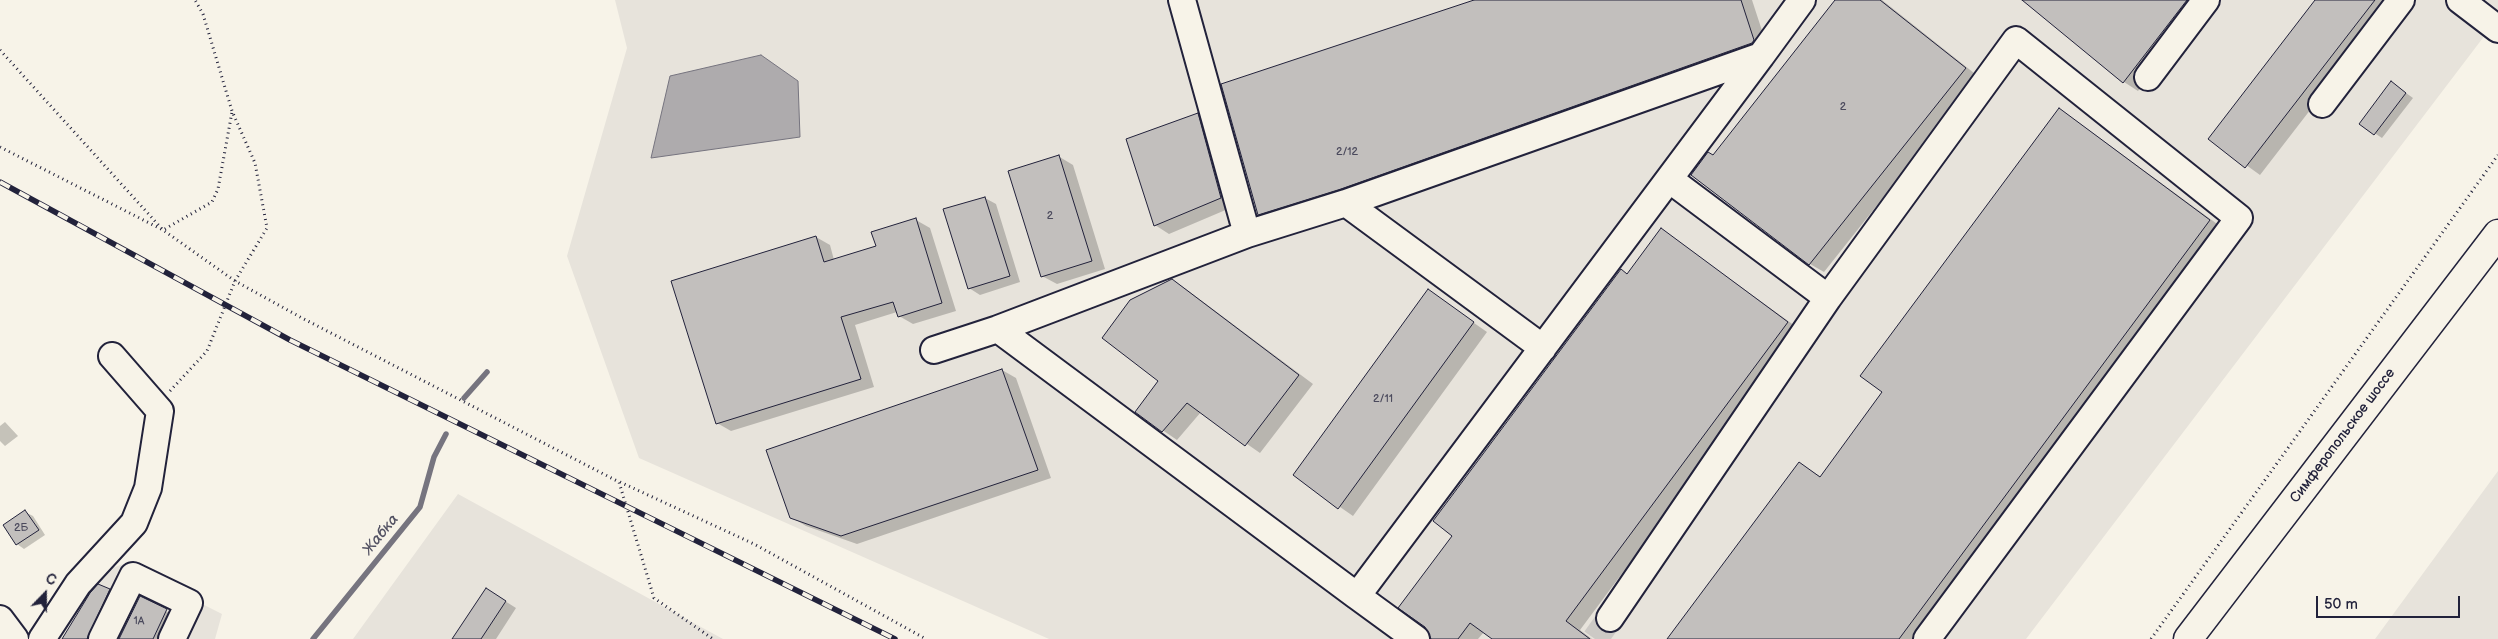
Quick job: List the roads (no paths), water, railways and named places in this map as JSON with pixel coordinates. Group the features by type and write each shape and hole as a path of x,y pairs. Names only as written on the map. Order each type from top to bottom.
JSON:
{"main road":[{"name":"Симферопольское шоссе","path":"2188,639 2496,240"}],"street":[{"path":"1182,0 1246,234"},
{"path":"1358,596 1802,0"},
{"path":"2148,77 2206,0"},
{"path":"2322,104 2401,0"},
{"path":"2460,0 2498,29"},
{"path":"1610,618 1828,298 2016,40 2239,218 1927,639"},
{"path":"934,350 998,329 1246,234 1346,202 1762,56"},
{"path":"1669,179 1828,298"},
{"path":"1346,202 1543,348"},
{"path":"998,329 1416,639"},
{"path":"42,639 78,584 134,523 148,488 160,411 112,356"},
{"path":"102,639 133,576 190,603 172,639"},
{"path":"0,619 15,639"}],"waterway":[{"name":"Жабка","path":"464,398 487,372"},
{"name":"Жабка","path":"313,639 420,507 434,457 446,434"}],"tunnel":[{"path":"1595,639 1610,618"}],"railway":[{"path":"0,182 290,340 895,639"}]}
